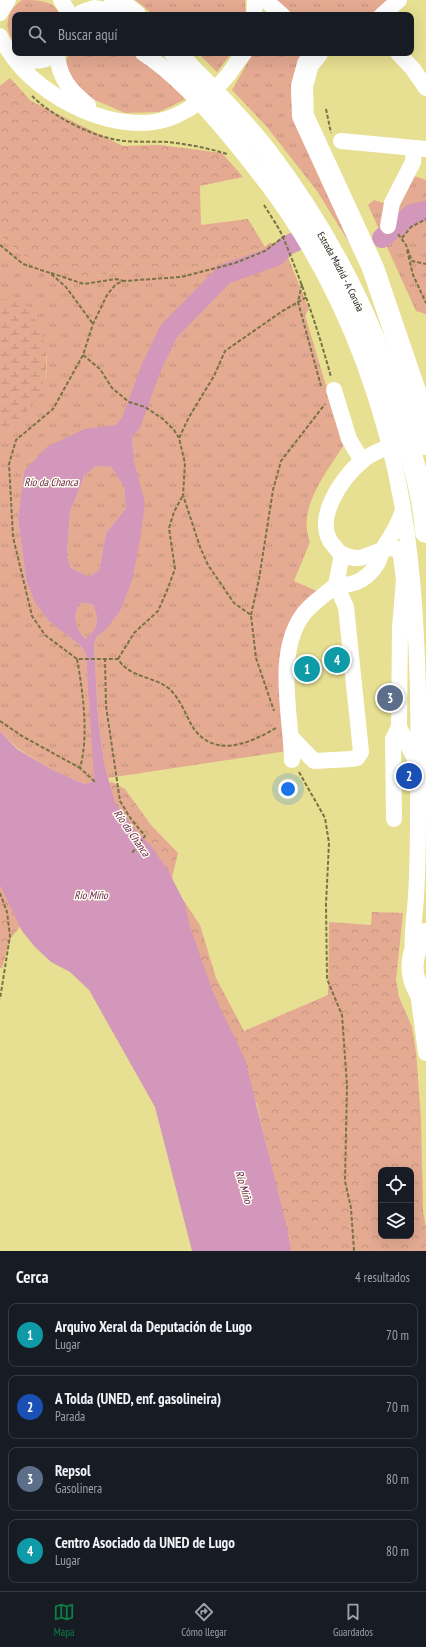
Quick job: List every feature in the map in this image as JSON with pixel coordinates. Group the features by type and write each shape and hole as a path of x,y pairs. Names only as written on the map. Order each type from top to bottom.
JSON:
{"highway":[{"path":"115,0 131,12"},
{"path":"173,56 199,78"},
{"name":"Estrada Madrid - A Coruña","path":"178,56 232,112 267,152 297,195 330,248 358,302 395,396 415,467 426,532"},
{"name":"Estrada Madrid - A Coruña","path":"188,56 249,116 290,163 321,207 344,244 375,306 402,373 426,451"},
{"path":"315,56 308,64 302,86 303,116 373,268 416,394 426,444"},
{"path":"422,996 413,980 411,968 413,955 419,941 426,934"}],"street":[{"path":"0,13 8,0"},
{"path":"61,0 68,12"},
{"path":"254,12 255,0"},
{"path":"265,0 279,12"},
{"path":"385,12 399,0"},
{"path":"400,12 402,0"},
{"path":"0,36 12,55"},
{"path":"13,56 24,72 48,91 86,111 125,122 142,124 158,122 176,116 188,108 214,89 229,73 241,56"},
{"path":"16,56 27,61 37,61 53,56"},
{"path":"57,56 59,71 65,83 74,94 102,116"},
{"path":"147,56 179,82 212,116 249,160 288,212 305,238 324,272 364,360 386,433 399,484 403,511 406,561 416,651 418,765 416,895 412,939 413,955"},
{"path":"401,56 413,68"},
{"path":"407,56 426,88"},
{"path":"341,141 420,148 392,203 393,229"},
{"path":"328,394 349,439 362,461"},
{"path":"381,450 362,461 348,474 334,497 327,513 326,527 329,540 342,554 357,559 383,548 391,547 398,549 406,561 400,628 399,727 393,739 394,819"},
{"path":"292,760 285,687 290,639 302,616 336,585 349,586 365,578 377,564 383,548 396,530 403,511"},
{"path":"291,738 314,761 353,762 361,752 346,607 336,585 342,554"},
{"path":"399,727 418,765"},
{"path":"422,996 426,1054"}],"path":[{"path":"29,93 63,118 82,129 118,140 168,142 215,150 229,155"},
{"path":"326,108 332,134 341,141"},
{"path":"263,203 282,236 307,296 319,332 328,394 325,404 282,461 273,490 259,579 251,615 256,658 276,717"},
{"path":"402,238 411,227 426,219"},
{"path":"393,229 402,238 412,261 426,264"},
{"path":"118,659 78,659 45,635 32,616 13,537 9,464 16,440 53,409 83,355 94,324 107,295 116,284 124,281 181,277 235,263 265,250 282,236"},
{"path":"0,245 23,264 84,284 116,279 124,281"},
{"path":"406,245 413,275 426,303"},
{"path":"50,273 66,287 94,324"},
{"path":"302,284 298,302 328,394"},
{"path":"179,438 189,417 214,376 225,351 307,296"},
{"path":"83,355 100,369 112,388 129,402 145,407 164,419 179,438 185,463 183,495 200,547 208,565 234,603 251,615"},
{"path":"118,659 134,633 158,611 176,569 169,528 174,512 183,495"},
{"path":"105,658 106,706 120,801 131,819 145,836 132,853"},
{"path":"78,659 84,717 83,758 80,768"},
{"path":"118,659 122,666 132,673 157,681 169,688 179,701 199,735 211,742 232,747 256,741 279,727"},
{"path":"0,721 22,736 80,768 95,782"},
{"path":"292,760 325,818 329,843 326,904 327,978 342,1015 347,1085 345,1181 351,1208 354,1251"},
{"path":"0,892 7,912 10,936 0,999"}],"green space":[{"path":"22,0 45,2 54,6 58,12 12,12 12,39 9,32 8,20 12,9"},
{"path":"135,0 245,0 246,12 150,12"},
{"path":"276,0 390,0 373,12 291,12"},
{"path":"68,56 135,56 159,73 186,99 159,112 125,113 81,94 72,86 65,63"},
{"path":"201,56 229,56 217,72"},
{"path":"251,56 306,56 294,83 291,93 292,103 307,144 355,252 317,191 267,127 232,90"},
{"path":"10,78 31,101 123,146 160,145 222,153 243,177 200,186 201,225 248,219 265,247 186,271 124,271 88,277 56,269 19,253 0,235 0,86"},
{"path":"414,176 426,180 426,314 416,311 368,205 374,200 394,206"},
{"path":"0,235 19,253 88,277 124,271 186,271 265,247 270,243 280,244 287,255 309,309 305,315 345,443 316,490 310,503 307,516 307,529 310,542 294,581 319,592 298,616 287,751 108,778 104,763 98,717 94,644 97,637 107,629 121,610 132,581 134,461 131,423 24,471 18,519 26,579 67,635 81,646 86,654 94,757 94,781 84,784 51,769 17,748 0,731 0,436 13,425 35,400 43,385 47,359 45,345 40,330 33,318 24,307 13,301 0,299"},
{"path":"0,299 13,301 25,307 34,317 45,344 46,373 40,393 31,407 13,426 0,436"},
{"path":"96,466 111,467 124,487 126,508 106,533 99,570 89,577 70,567 67,555 70,512 85,475"},
{"path":"86,603 93,605 97,620 95,628 85,639 77,626 76,614 79,604"},
{"path":"112,782 125,789 151,825 178,853 171,882 200,925 216,978 244,1031 328,995 329,922 371,925 372,912 403,913 396,980 399,997 412,1027 416,1052 421,1118 423,1211 426,1228 426,1251 290,1251 257,1104 235,1056 99,785"},
{"path":"0,874 29,915 11,938 2,968 0,968"}],"water":[{"name":"Río Miño","path":"131,423 134,461 145,504 132,581 121,610 107,629 97,637 94,644 98,717 104,763 115,803 137,832 152,847 169,872 185,904 190,927 214,995 245,1059 287,1228 291,1251 192,1251 155,1107 89,990 70,972 51,962 35,947 22,931 0,885 0,731 17,749 51,769 84,784 94,781 86,654 81,646 49,621 35,602 26,579 18,519 24,471 48,446 85,429","holes":["96,466 111,467 124,487 126,508 106,533 99,570 89,577 70,567 67,555 70,512 85,475","86,603 93,605 97,620 95,628 85,639 77,626 76,614 79,604"]}],"waterway":[{"name":"Río da Chanca","path":"382,238 412,214 426,211"},
{"name":"Río da Chanca","path":"111,441 122,433 131,423 151,368 169,331 225,274 276,256 286,246 299,240"}],"place":[{"name":"Centro Asociado da UNED de Lugo","path":"337,660"},
{"name":"Arquivo Xeral da Deputación de Lugo","path":"307,669"},
{"name":"Repsol","path":"390,698"},
{"name":"A Tolda (UNED, enf. gasolineira)","path":"409,776"}]}
